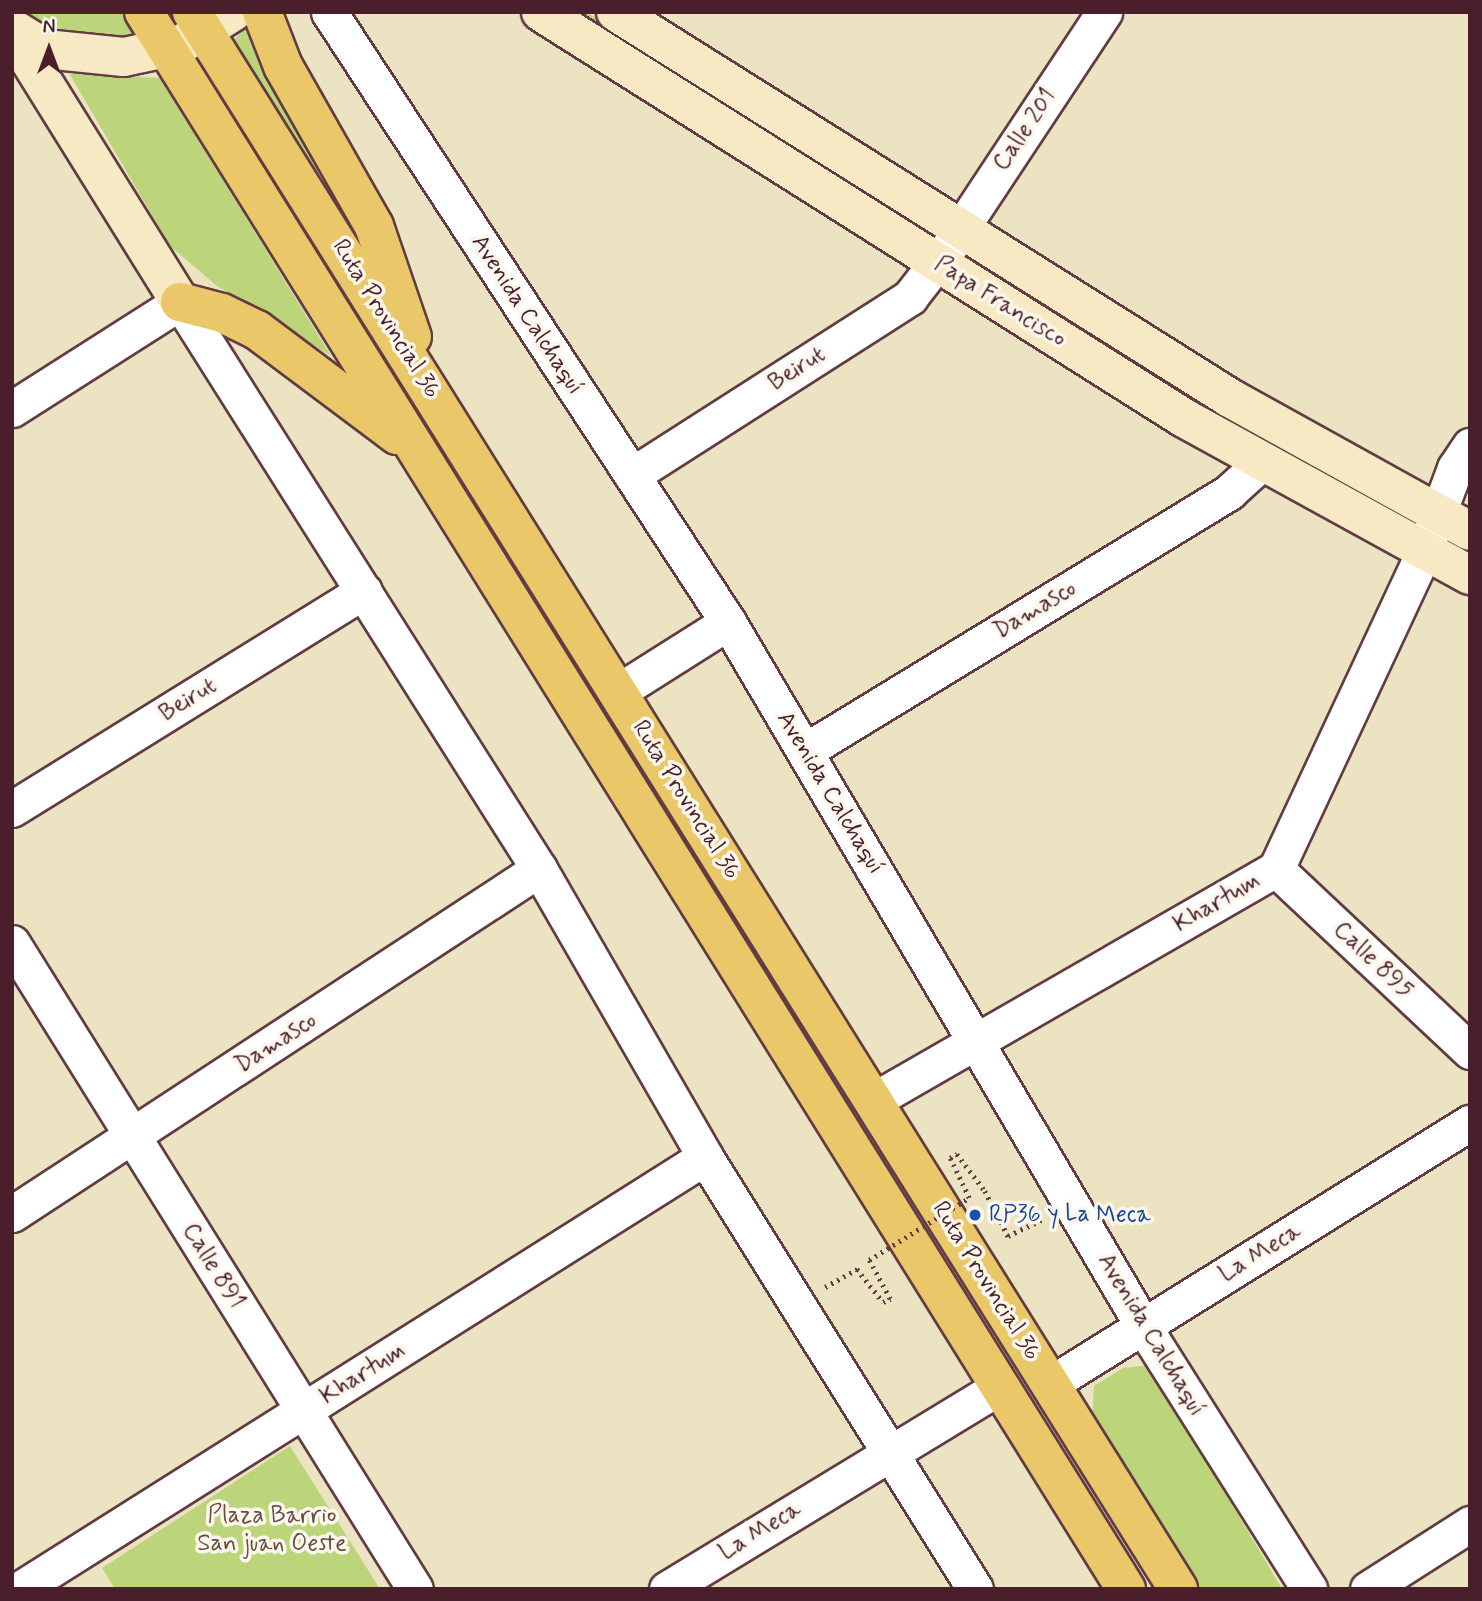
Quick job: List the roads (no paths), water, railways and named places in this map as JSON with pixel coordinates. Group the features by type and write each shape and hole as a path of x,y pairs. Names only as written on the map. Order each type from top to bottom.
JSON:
{"main road":[{"name":"Ruta Provincial 36","path":"144,12 411,446 1126,1589"},
{"path":"262,12 283,66 374,226 439,404"},
{"name":"Papa Francisco","path":"541,12 948,247 1230,398 1440,532 1470,575"},
{"name":"Papa Francisco","path":"616,12 948,247 1261,463 1440,532"},
{"name":"Ruta Provincial 36","path":"210,19 439,404 1178,1589"},
{"path":"12,30 45,49 78,56 124,57 167,50 210,19"},
{"path":"12,30 180,302 222,313 257,330 411,446"}],"street":[{"name":"Avenida Calchaquí","path":"329,12 728,622 1143,1326 1309,1589"},
{"name":"Calle 201","path":"948,247 1104,12"},
{"name":"Beirut","path":"632,475 910,297 948,247"},
{"path":"12,409 180,302 539,869 705,1157 975,1589"},
{"name":"Khartum","path":"874,1100 978,1043 1276,869 1440,532 1455,468 1470,446"},
{"name":"Damasco","path":"805,751 1229,492 1261,463"},
{"name":"Beirut","path":"12,809 364,591"},
{"path":"618,691 728,622"},
{"name":"Damasco","path":"12,1214 133,1138 539,869"},
{"name":"Calle 895","path":"1276,869 1470,1052"},
{"name":"Calle 891","path":"12,943 415,1589"},
{"name":"La Meca","path":"1050,1384 1470,1123"},
{"name":"Khartum","path":"20,1589 705,1157"},
{"name":"La Meca","path":"667,1589 890,1451 998,1388"},
{"path":"1368,1589 1470,1524"}],"place":[{"name":"RP36 y La Meca","path":"975,1215"}],"park label":[{"name":"Plaza Barrio San juan Oeste","path":"272,1530"}]}
